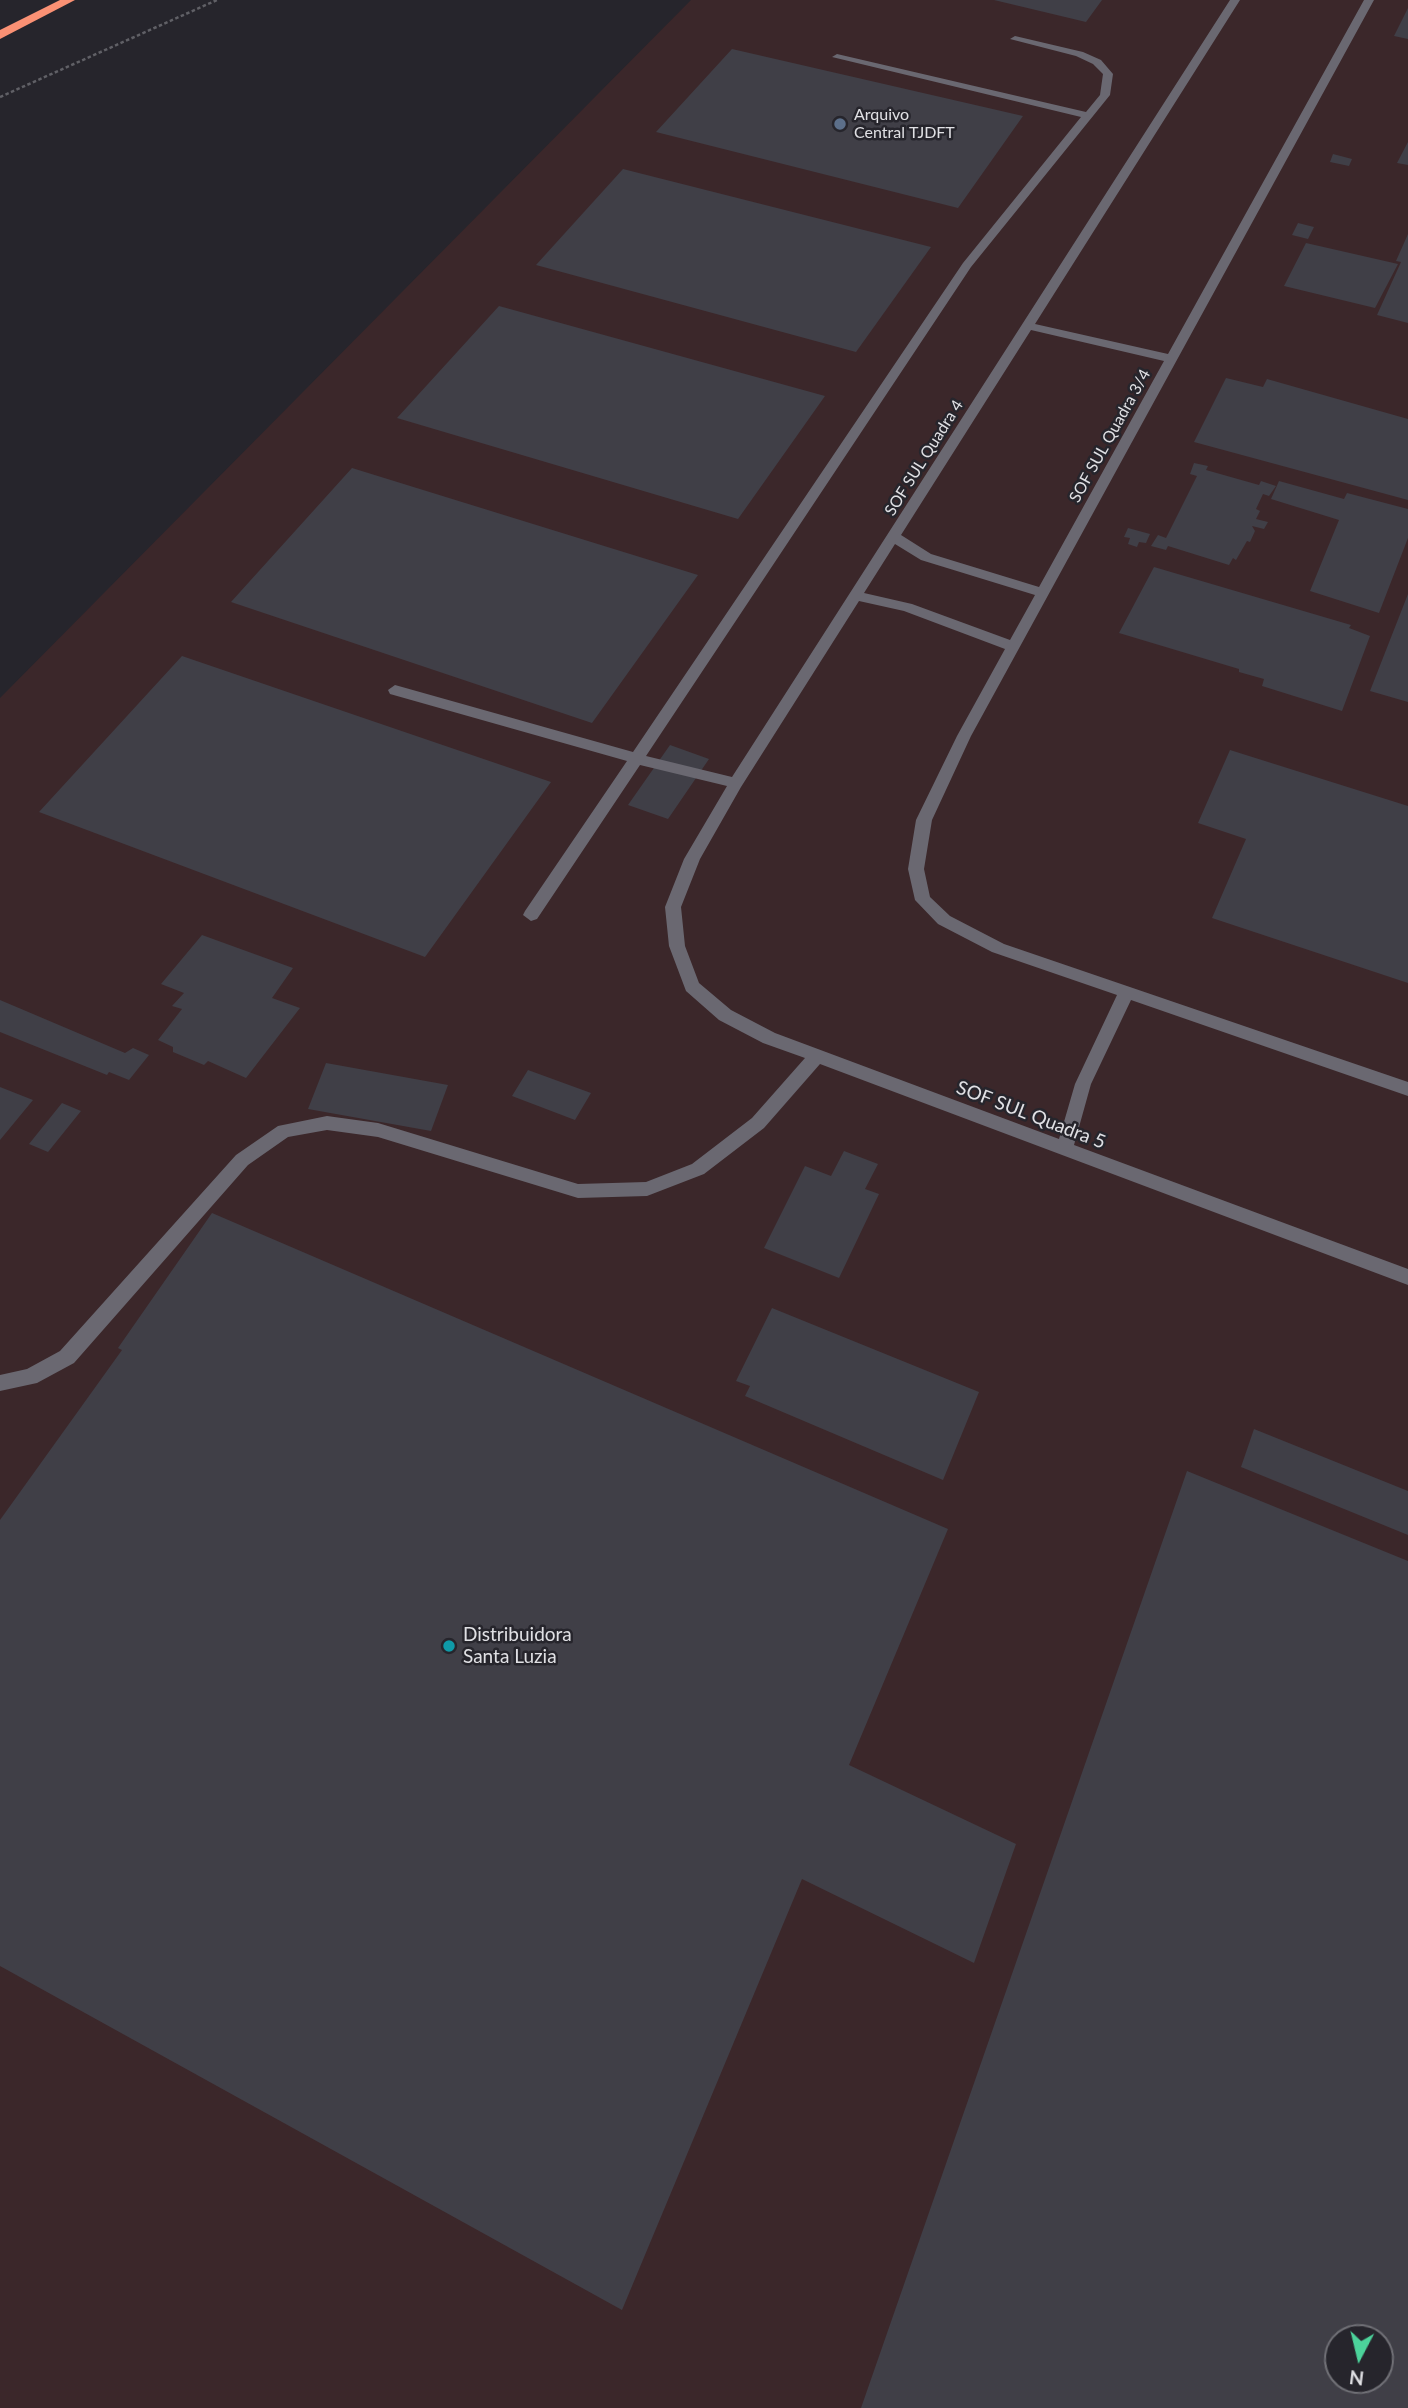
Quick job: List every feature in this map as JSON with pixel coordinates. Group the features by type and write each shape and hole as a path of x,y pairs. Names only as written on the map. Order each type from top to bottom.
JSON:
{"highway":[{"path":"0,35 69,0"}],"street":[{"name":"SOF SUL Quadra 4","path":"677,946 673,907 691,859 736,783 895,538 1235,0"},
{"name":"SOF SUL Quadra 3/4","path":"1126,993 998,948 944,920 923,900 916,869 924,820 964,736 1369,0"},
{"path":"531,915 967,265 1089,116 1108,85 1108,74 1097,62 1079,54 1015,38"},
{"path":"837,57 1089,116"},
{"path":"1028,326 1172,359"},
{"path":"895,538 926,557 1044,593"},
{"path":"857,596 907,607 1015,647"},
{"path":"395,690 736,783"},
{"name":"SOF SUL Quadra 5","path":"677,946 692,987 725,1015 769,1038 1408,1277"},
{"path":"1063,1150 1083,1084 1126,993 1408,1089"},
{"path":"0,1384 30,1377 67,1357 242,1160 285,1132 327,1123 378,1130 578,1191 647,1189 698,1169 758,1123 817,1056"}],"path":[{"path":"0,97 217,0"}],"shaded area":[{"path":"691,0 1408,0 1408,2408 0,2408 0,698"}],"building":[{"path":"994,0 1102,0 1086,22"},
{"path":"1408,8 1408,39 1394,36"},
{"name":"Arquivo Central TJDFT","path":"732,49 1023,116 958,208 656,132"},
{"path":"1408,142 1408,165 1397,163"},
{"path":"1333,154 1352,159 1349,166 1330,162"},
{"path":"623,169 931,247 856,352 536,265"},
{"path":"1298,223 1314,227 1308,239 1292,235"},
{"path":"1408,234 1408,323 1377,315 1401,262 1396,261"},
{"path":"1306,243 1398,264 1375,308 1284,286"},
{"path":"499,306 825,396 738,519 397,418"},
{"path":"1226,378 1263,387 1267,379 1408,419 1408,500 1194,442"},
{"path":"1194,463 1208,466 1206,470 1259,485 1261,481 1276,486 1269,496 1263,494 1256,509 1260,511 1256,519 1268,522 1264,529 1252,526 1255,531 1250,542 1247,541 1236,560 1233,558 1229,565 1168,546 1166,550 1151,546 1158,535 1166,538 1197,476 1190,474"},
{"path":"352,468 698,575 592,723 231,602"},
{"path":"1279,481 1344,499 1347,493 1408,509 1408,538 1379,613 1310,591 1339,520 1271,499"},
{"path":"1128,528 1150,534 1146,543 1139,542 1137,547 1128,544 1130,538 1124,537"},
{"path":"1154,567 1351,625 1349,628 1370,636 1342,711 1262,686 1264,679 1239,672 1239,669 1119,633"},
{"path":"1408,594 1408,702 1370,691"},
{"path":"182,656 551,782 425,957 39,812"},
{"path":"670,745 709,759 668,819 628,805"},
{"path":"1230,750 1408,806 1408,983 1212,918 1246,839 1198,823"},
{"path":"202,935 293,968 272,998 300,1008 246,1078 208,1061 204,1065 173,1052 173,1047 158,1040 182,1009 172,1006 184,993 161,984"},
{"path":"0,1000 125,1053 133,1048 149,1055 129,1080 109,1072 107,1075 0,1032"},
{"path":"326,1063 448,1085 431,1131 308,1109"},
{"path":"528,1070 591,1093 575,1120 512,1096"},
{"path":"0,1087 33,1100 0,1140"},
{"path":"62,1103 81,1111 48,1152 29,1144"},
{"path":"844,1151 878,1164 865,1189 879,1194 839,1278 764,1248 805,1166 831,1176"},
{"name":"Distribuidora Santa Luzia","path":"212,1213 948,1529 849,1765 1016,1844 974,1963 802,1879 622,2310 0,1966 0,1520 122,1350 118,1348"},
{"path":"772,1308 979,1392 943,1480 745,1396 750,1386 736,1381"},
{"path":"1254,1429 1408,1491 1408,1535 1241,1467"},
{"path":"1187,1471 1408,1561 1408,2408 861,2408"}],"place":[{"name":"Arquivo Central TJDFT","path":"840,124"},
{"name":"Distribuidora Santa Luzia","path":"449,1646"}]}
